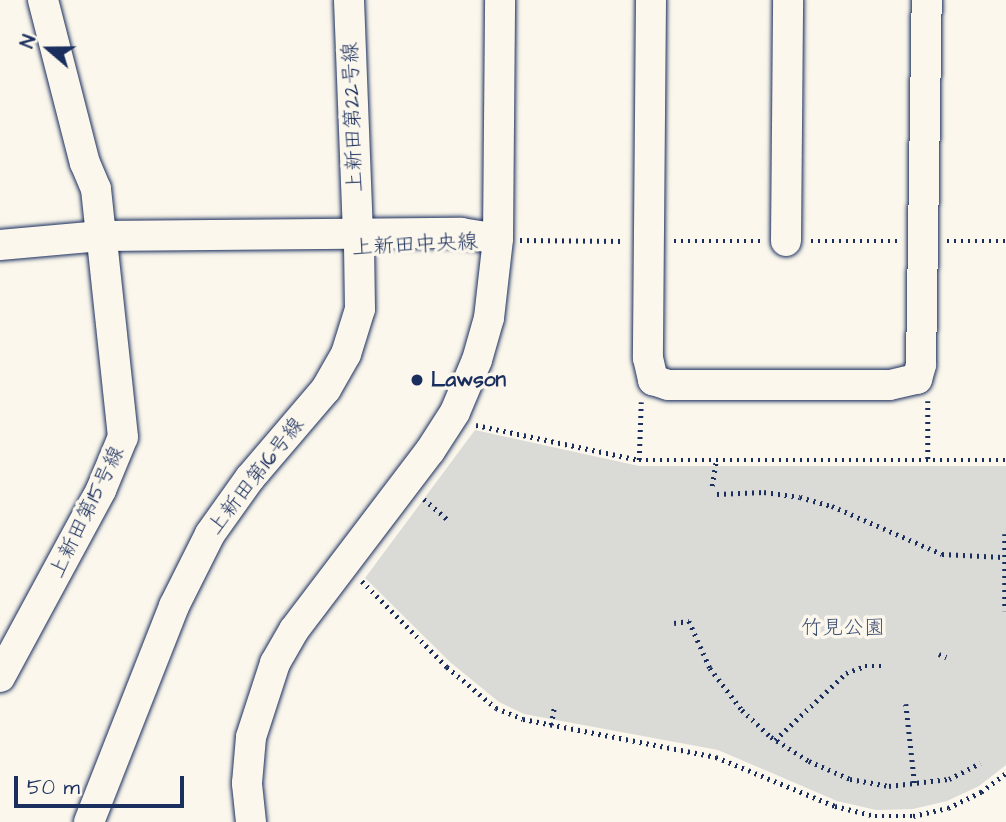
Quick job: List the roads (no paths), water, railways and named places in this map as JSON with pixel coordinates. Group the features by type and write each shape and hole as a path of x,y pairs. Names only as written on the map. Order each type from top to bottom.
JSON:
{"street":[{"name":"上新田第15号線","path":"0,677 101,490 123,437 96,189 85,163 43,0"},
{"name":"上新田第22号線","path":"348,0 359,241"},
{"path":"251,822 247,783 251,737 275,663 455,412 489,318 498,239 500,0"},
{"path":"651,0 648,358 653,380 668,385 890,385 917,379 922,352 927,0"},
{"path":"786,241 788,0"},
{"name":"上新田中央線","path":"0,245 33,244 40,251 102,243 359,241 460,247 498,239"},
{"name":"上新田第16号線","path":"89,822 174,606 210,534 250,478 326,389 346,354 360,309 359,241"}],"place":[{"name":"Lawson","path":"417,380"}],"park label":[{"name":"竹見公園","path":"843,628"}]}
